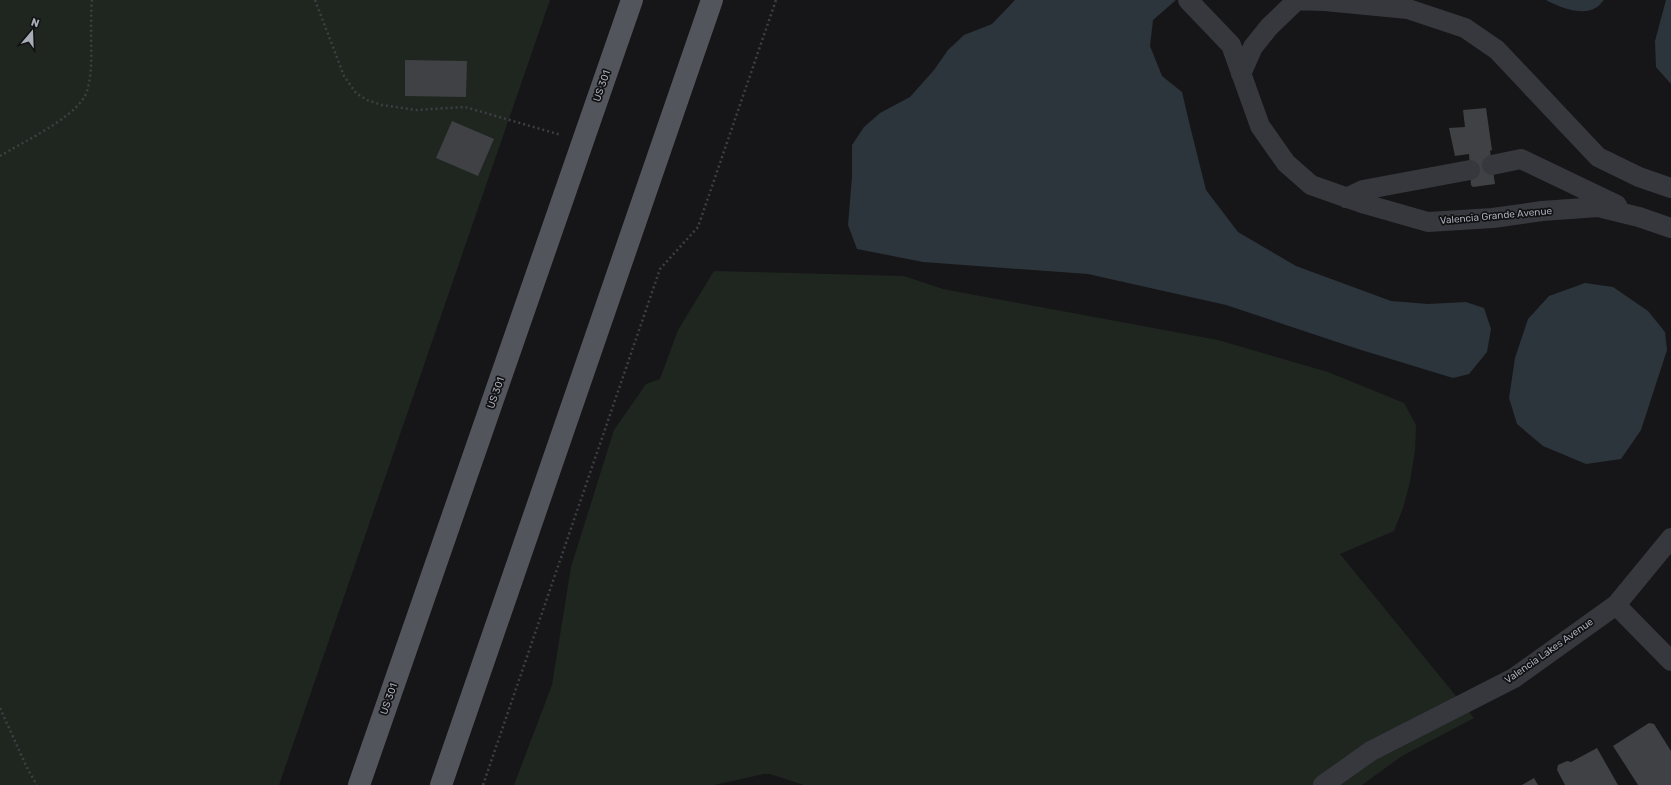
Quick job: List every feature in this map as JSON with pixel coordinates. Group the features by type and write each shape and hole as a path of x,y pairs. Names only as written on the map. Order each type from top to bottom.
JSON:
{"main road":[{"name":"US 301","path":"360,785 632,0"},
{"path":"441,785 712,0"}],"street":[{"path":"1241,74 1253,47 1294,0 1325,1 1408,9 1465,28 1497,50 1598,157 1640,177 1671,188"},
{"name":"Valencia Grande Avenue","path":"1192,3 1231,45 1260,126 1286,163 1311,185 1346,198 1428,222 1493,218 1542,211 1598,207 1664,226"},
{"path":"1492,166 1521,159 1664,226"},
{"path":"1346,198 1363,190 1470,170"},
{"name":"Valencia Lakes Avenue","path":"1323,785 1371,751 1514,678 1616,604 1671,538"},
{"path":"1616,604 1671,661"}],"path":[{"path":"0,156 57,122 76,108 84,98 89,84 91,67 90,26 92,0"},
{"path":"315,0 344,76 356,93 368,100 382,105 416,110 464,107 582,142"},
{"path":"484,785 660,269 698,227 776,0"},
{"path":"0,708 28,770 37,785"}],"shaded area":[{"path":"0,0 550,0 279,785 0,785"},
{"path":"1015,0 1176,0 1153,20 1150,46 1162,76 1182,92 1206,190 1238,232 1296,266 1391,301 1428,304 1466,302 1484,308 1491,329 1487,352 1469,374 1453,378 1358,349 1226,305 1088,274 923,262 857,249 848,225 852,177 852,145 864,127 880,113 910,97 934,70 948,50 964,35 992,24"},
{"path":"1546,0 1604,0 1600,5 1591,10 1578,11 1564,8"},
{"path":"1666,0 1671,0 1671,84 1656,67 1655,41"},
{"path":"714,271 904,276 943,289 1218,340 1328,372 1404,403 1416,425 1415,451 1410,482 1403,508 1394,531 1340,554 1474,718 1402,756 1362,785 804,785 770,774 764,774 714,785 514,785 552,685 571,567 614,430 646,384 660,379 678,330"},
{"path":"1585,283 1613,287 1648,311 1665,332 1667,350 1641,430 1621,459 1586,464 1543,446 1517,424 1509,398 1515,358 1528,319 1549,296"}],"building":[{"path":"405,60 467,61 466,97 405,96"},
{"path":"1486,108 1495,184 1473,187 1471,185 1469,154 1455,156 1449,128 1465,127 1463,110"},
{"path":"452,121 494,139 478,176 436,158"},
{"path":"1649,723 1654,724 1671,751 1671,785 1638,785 1613,746"},
{"path":"1597,748 1618,785 1565,785 1557,770 1558,765 1567,761 1571,762"},
{"path":"1534,778 1538,785 1522,785"}]}
